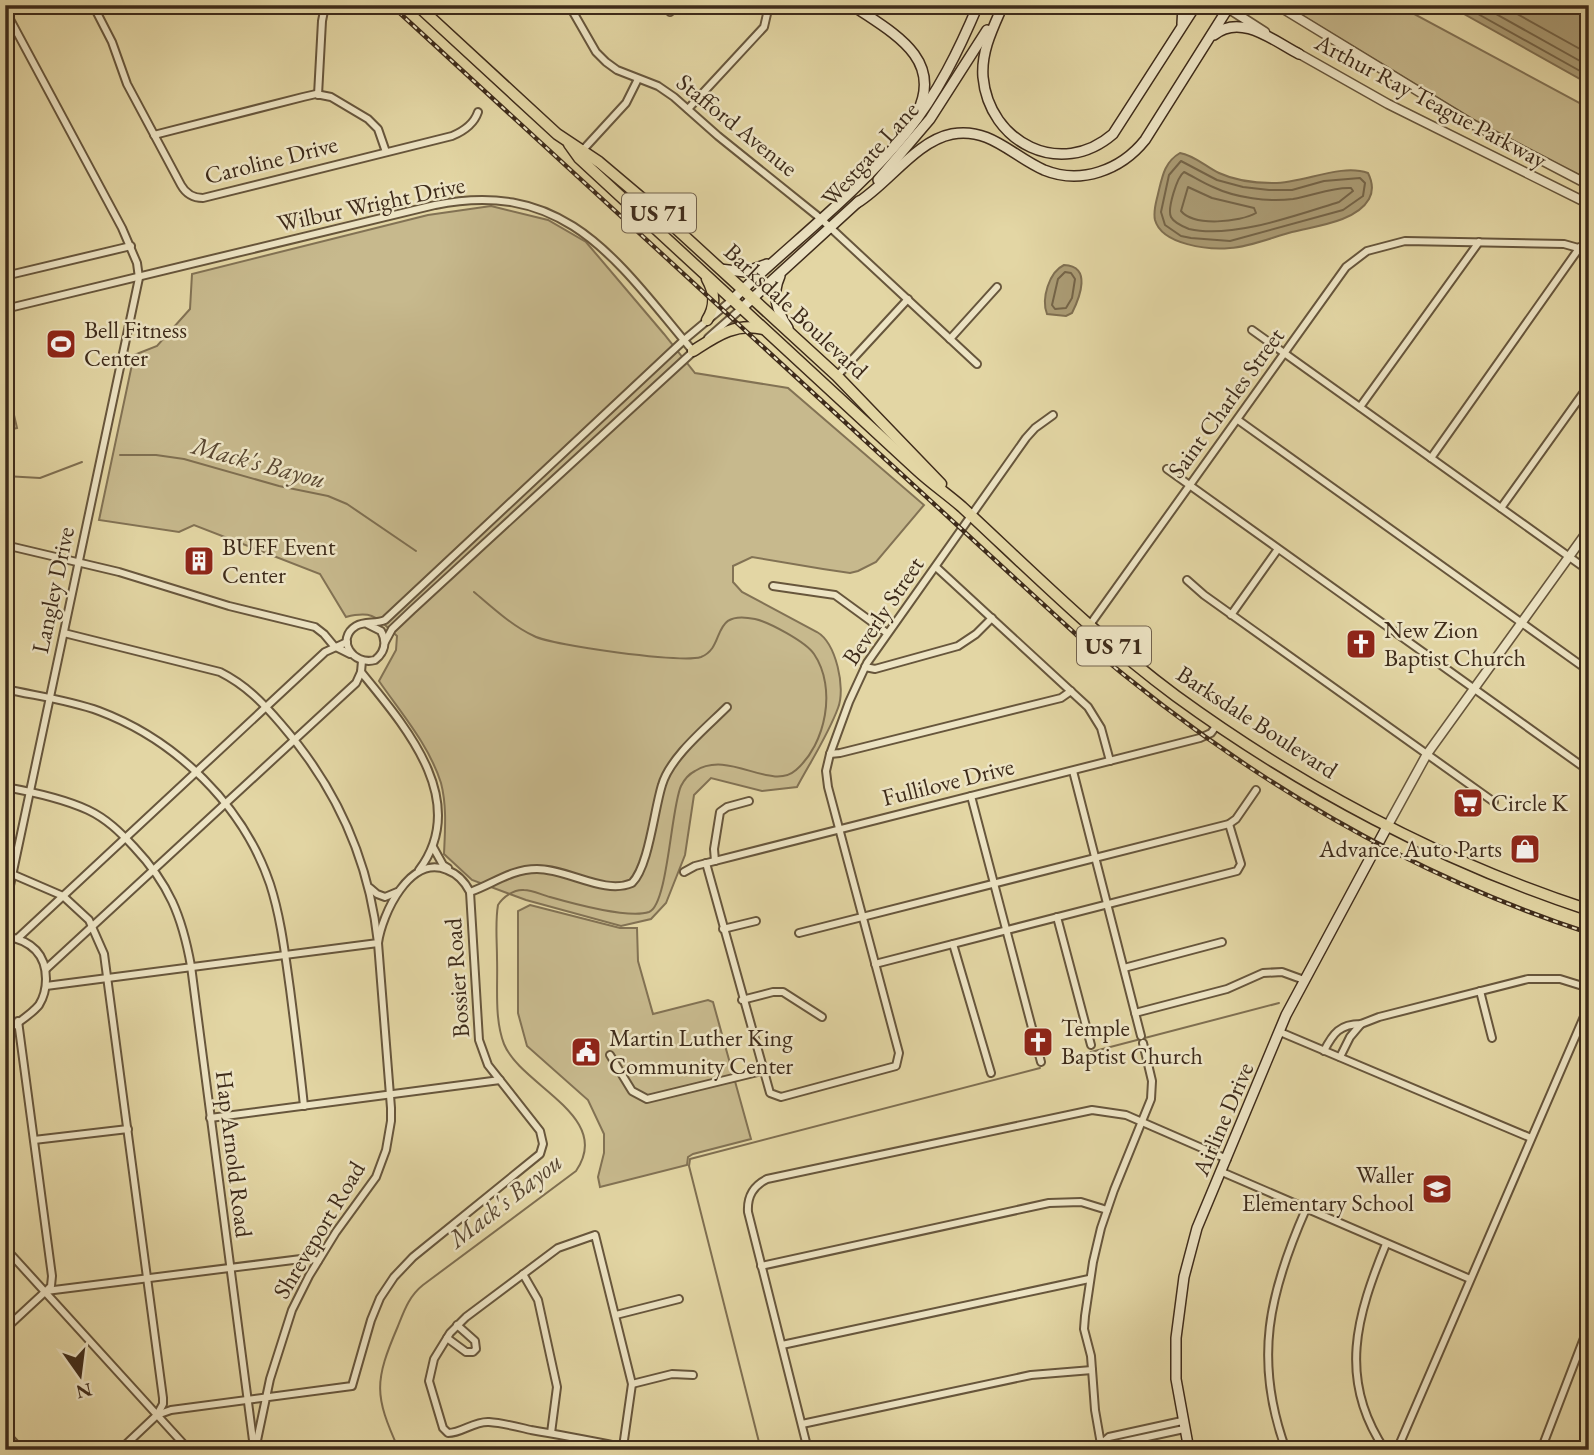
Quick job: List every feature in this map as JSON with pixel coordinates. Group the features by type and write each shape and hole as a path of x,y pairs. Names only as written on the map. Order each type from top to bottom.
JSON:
{"main road":[{"name":"Barksdale Boulevard","path":"417,5 569,144 657,211 793,335 837,376 950,496"},
{"path":"852,5 898,35 908,45 920,67 923,94 908,130"},
{"path":"893,5 921,9 939,5"},
{"name":"Westgate Lane","path":"733,299 882,161 908,130 945,77 978,5"},
{"path":"1003,5 985,50 985,87 992,108 1007,129 1028,146 1046,154 1084,152 1113,134 1196,5"},
{"name":"Westgate Lane","path":"742,308 857,203 895,161 930,118 1003,5"},
{"path":"1182,28 1183,5"},
{"path":"857,203 928,144 950,134 965,132 993,138 1042,169 1054,173 1079,175 1106,170 1134,154 1145,141 1227,6"},
{"path":"1208,41 1224,28 1241,25 1299,54"},
{"name":"Barksdale Boulevard","path":"580,153 648,222 933,484 950,496 1089,626 1146,672 1217,725 1304,781 1388,825 1495,875 1589,910"},
{"path":"648,222 657,211"},
{"path":"719,268 745,272 772,262"},
{"path":"785,268 778,282 775,301 780,316 793,335"},
{"path":"704,273 714,299 707,320"},
{"path":"693,351 730,329 750,326 767,331"},
{"path":"827,386 837,376"},
{"name":"Airline Drive","path":"1189,1450 1176,1369 1176,1338 1180,1298 1197,1228 1304,980 1388,825"}],"street":[{"name":"Caroline Drive","path":"93,5 112,42 127,84 183,189 190,196 198,198 456,134 474,120 478,111"},
{"path":"317,5 326,8 318,94"},
{"name":"Stafford Avenue","path":"569,5 601,58 617,70 664,89 820,218 977,364"},
{"path":"670,12 678,5"},
{"name":"Arthur Ray Teague Parkway","path":"1277,5 1472,124 1589,185"},
{"name":"Arthur Ray Teague Parkway","path":"1227,6 1299,54 1388,104 1589,204"},
{"path":"688,109 764,27 765,8"},
{"path":"5,10 131,246 139,278"},
{"path":"580,153 626,103 638,79"},
{"path":"154,135 318,94 335,99 375,125 386,152"},
{"name":"Wilbur Wright Drive","path":"8,309 435,205 466,200 497,200 537,209 584,232 623,270 693,351"},
{"name":"Saint Charles Street","path":"1089,626 1346,267 1356,258 1381,246 1420,241 1564,244 1589,251"},
{"path":"1360,407 1479,242"},
{"path":"5,276 131,246"},
{"path":"1431,458 1580,247"},
{"name":"Langley Drive","path":"5,909 9,872 30,792 139,278"},
{"path":"5,286 8,309"},
{"path":"950,339 997,287"},
{"path":"350,654 347,642 355,627 385,620 684,341 733,299"},
{"path":"837,376 908,299"},
{"path":"5,545 79,562 229,606 315,627 334,646 362,661 374,660 384,647 388,634 402,620 742,308"},
{"path":"1252,330 1589,571"},
{"path":"1501,508 1589,384"},
{"name":"Beverly Street","path":"762,1071 772,1095 781,1097 891,1069 898,1063 899,1053 826,776 830,754 865,667 887,632 972,517 1026,438 1053,415"},
{"path":"1238,420 1589,671"},
{"path":"1167,469 1589,771"},
{"path":"1388,825 1427,754 1589,529"},
{"path":"1231,615 1278,549"},
{"path":"936,567 1096,717 1104,734 1110,761"},
{"path":"1187,580 1231,615 1494,802"},
{"path":"773,586 835,595 887,632"},
{"path":"865,667 875,669 952,648 976,634 992,618"},
{"path":"367,624 381,631 385,640 384,647"},
{"path":"46,986 378,943 369,887 356,842 345,817 323,778 266,707 241,684 220,672 64,633"},
{"path":"18,938 325,652 347,642"},
{"path":"46,971 356,683 362,672 362,661"},
{"name":"Shreveport Road","path":"255,1450 285,1328 301,1290 335,1232 376,1177 390,1136 390,1095 378,943 384,918 401,888 417,872 433,847 439,812 436,792 428,770 396,716 362,672"},
{"path":"5,689 97,710 163,745 195,772 225,804 243,829 264,869 275,901 285,954 304,1106"},
{"path":"830,754 1061,698 1071,691"},
{"name":"Bossier Road","path":"266,1398 348,1387 354,1383 371,1320 380,1298 394,1277 413,1256 540,1154 543,1144 540,1131 484,1057 479,1042 470,892 514,872 537,869 570,874 614,887 632,883 641,870 662,783 681,755 727,707"},
{"name":"Fullilove Drive","path":"684,872 706,863 1203,737 1211,733 1217,725"},
{"path":"1073,771 1153,1087 1150,1104 1107,1210 1089,1279 1084,1329 1101,1447"},
{"name":"Hap Arnold Road","path":"5,787 87,810 106,820 155,869 176,908 191,966 246,1400 255,1450"},
{"path":"799,933 1229,824 1236,820 1256,790"},
{"path":"971,796 1041,1062"},
{"path":"715,861 714,849 720,812 727,807 749,801"},
{"path":"875,964 1234,873 1240,868 1229,824"},
{"path":"433,847 443,865 463,880 470,892"},
{"path":"610,1055 632,1091 647,1098 762,1071 706,863"},
{"name":"Shreveport Road","path":"417,872 433,867 450,870"},
{"path":"9,872 63,896 84,914 104,954 163,1398 158,1415"},
{"path":"369,887 385,897 401,888"},
{"path":"1057,917 1091,1045"},
{"path":"723,929 756,920"},
{"path":"5,936 18,938 35,948 44,960 46,971 46,986 39,1004 5,1033"},
{"path":"1124,968 1222,942"},
{"path":"953,944 991,1073"},
{"path":"1135,1013 1227,989 1263,973 1282,972 1304,980"},
{"path":"1324,1051 1335,1032 1349,1025 1480,991 1541,978 1560,979 1589,988"},
{"path":"1480,991 1492,1038"},
{"path":"742,1000 783,992 822,1017"},
{"path":"1397,1450 1589,1005"},
{"path":"5,1328 51,1286 52,1276 18,1021"},
{"path":"1340,1057 1350,1037 1361,1024"},
{"path":"1280,1032 1531,1138"},
{"path":"210,1118 500,1080"},
{"path":"808,1450 748,1212 748,1202 754,1188 767,1179 1080,1112 1103,1110 1142,1121 1227,1158"},
{"path":"34,1140 128,1129"},
{"path":"1222,1172 1470,1279"},
{"path":"761,1266 1060,1202 1081,1202 1107,1210"},
{"path":"1286,1450 1270,1389 1269,1323 1280,1272 1306,1209"},
{"path":"622,1448 632,1384 595,1235 558,1248 457,1325 431,1366 429,1381 443,1428 448,1433 485,1422 551,1433 622,1448 638,1450"},
{"path":"1385,1450 1365,1409 1358,1379 1356,1351 1365,1296 1387,1244"},
{"path":"5,1248 190,1450"},
{"path":"46,1291 309,1258 318,1261"},
{"path":"523,1274 538,1300 556,1387 551,1433"},
{"path":"782,1345 1089,1279"},
{"path":"616,1315 679,1299"},
{"path":"447,1338 466,1352 476,1349 475,1341 457,1325"},
{"path":"1541,1450 1589,1325"},
{"path":"802,1424 1038,1374 1092,1370"},
{"path":"632,1384 672,1374 693,1375"},
{"path":"120,1450 158,1415 171,1410 266,1398"},
{"path":"1072,1450 1110,1445 1183,1425"},
{"path":"5,1433 21,1450"},
{"path":"680,1450 696,1447 709,1450"}],"shaded area":[{"path":"1285,5 1405,5 1414,14 1589,108 1589,180 1492,131"},
{"path":"491,206 548,220 586,242 695,373 788,388 924,505 876,562 858,571 850,573 752,557 733,566 733,582 742,592 824,638 838,667 841,689 838,708 797,787 762,791 711,778 694,795 685,855 666,903 651,919 621,926 526,900 472,880 444,854 444,801 436,769 414,730 379,681 396,650 397,636 369,615 346,617 320,574 194,525 179,532 99,520 134,355 157,346 190,309 192,274 428,215"},
{"path":"5,376 17,428 5,431"},
{"path":"530,905 620,928 637,928 638,961 653,1014 708,1000 713,1002 751,1139 693,1154 688,1157 687,1165 600,1187 598,1177 604,1153 604,1134 588,1100 527,1046 518,1013 518,911"}],"water":[{"path":"1448,5 1589,5 1589,84"},
{"path":"1180,153 1225,175 1258,182 1284,182 1345,170 1368,173 1372,192 1363,207 1334,222 1238,247 1199,247 1167,235 1155,220 1155,207 1164,171 1170,161"},
{"path":"1064,265 1073,267 1081,276 1078,299 1072,313 1066,316 1047,314 1045,301 1050,280"}],"waterway":[{"name":"Mack's Bayou","path":"120,455 156,455 184,459 279,486 328,496 347,504 416,551"},
{"name":"Mack's Bayou","path":"5,476 40,478 82,462"},
{"name":"Mack's Bayou","path":"399,1450 381,1401 381,1375 390,1345 411,1299 423,1285 576,1171 585,1151 583,1134 574,1118 528,1074 504,1044 497,1002 498,905 509,894 524,890 599,909 640,914 649,912 661,892 678,797 685,779 693,772 708,766 722,765 774,776 786,775 796,770 815,746 825,715 825,683 814,654 796,638 761,621 741,617 731,619 720,631 709,652 701,657 645,656 590,649 534,636 510,622 474,592"},
{"path":"1068,1058 1279,1003"},
{"path":"761,1450 689,1166 690,1159 1040,1068"}],"railway":[{"path":"391,5 1081,639 1138,686 1258,773 1384,847 1519,908 1589,933"}],"place":[{"name":"Bell Fitness Center","path":"61,344"},
{"name":"BUFF Event Center","path":"199,561"},
{"name":"New Zion Baptist Church","path":"1361,644"},
{"name":"Circle K","path":"1468,803"},
{"name":"Advance Auto Parts","path":"1525,849"},
{"name":"Temple Baptist Church","path":"1038,1042"},
{"name":"Martin Luther King Community Center","path":"586,1052"},
{"name":"Waller Elementary School","path":"1437,1189"}]}
